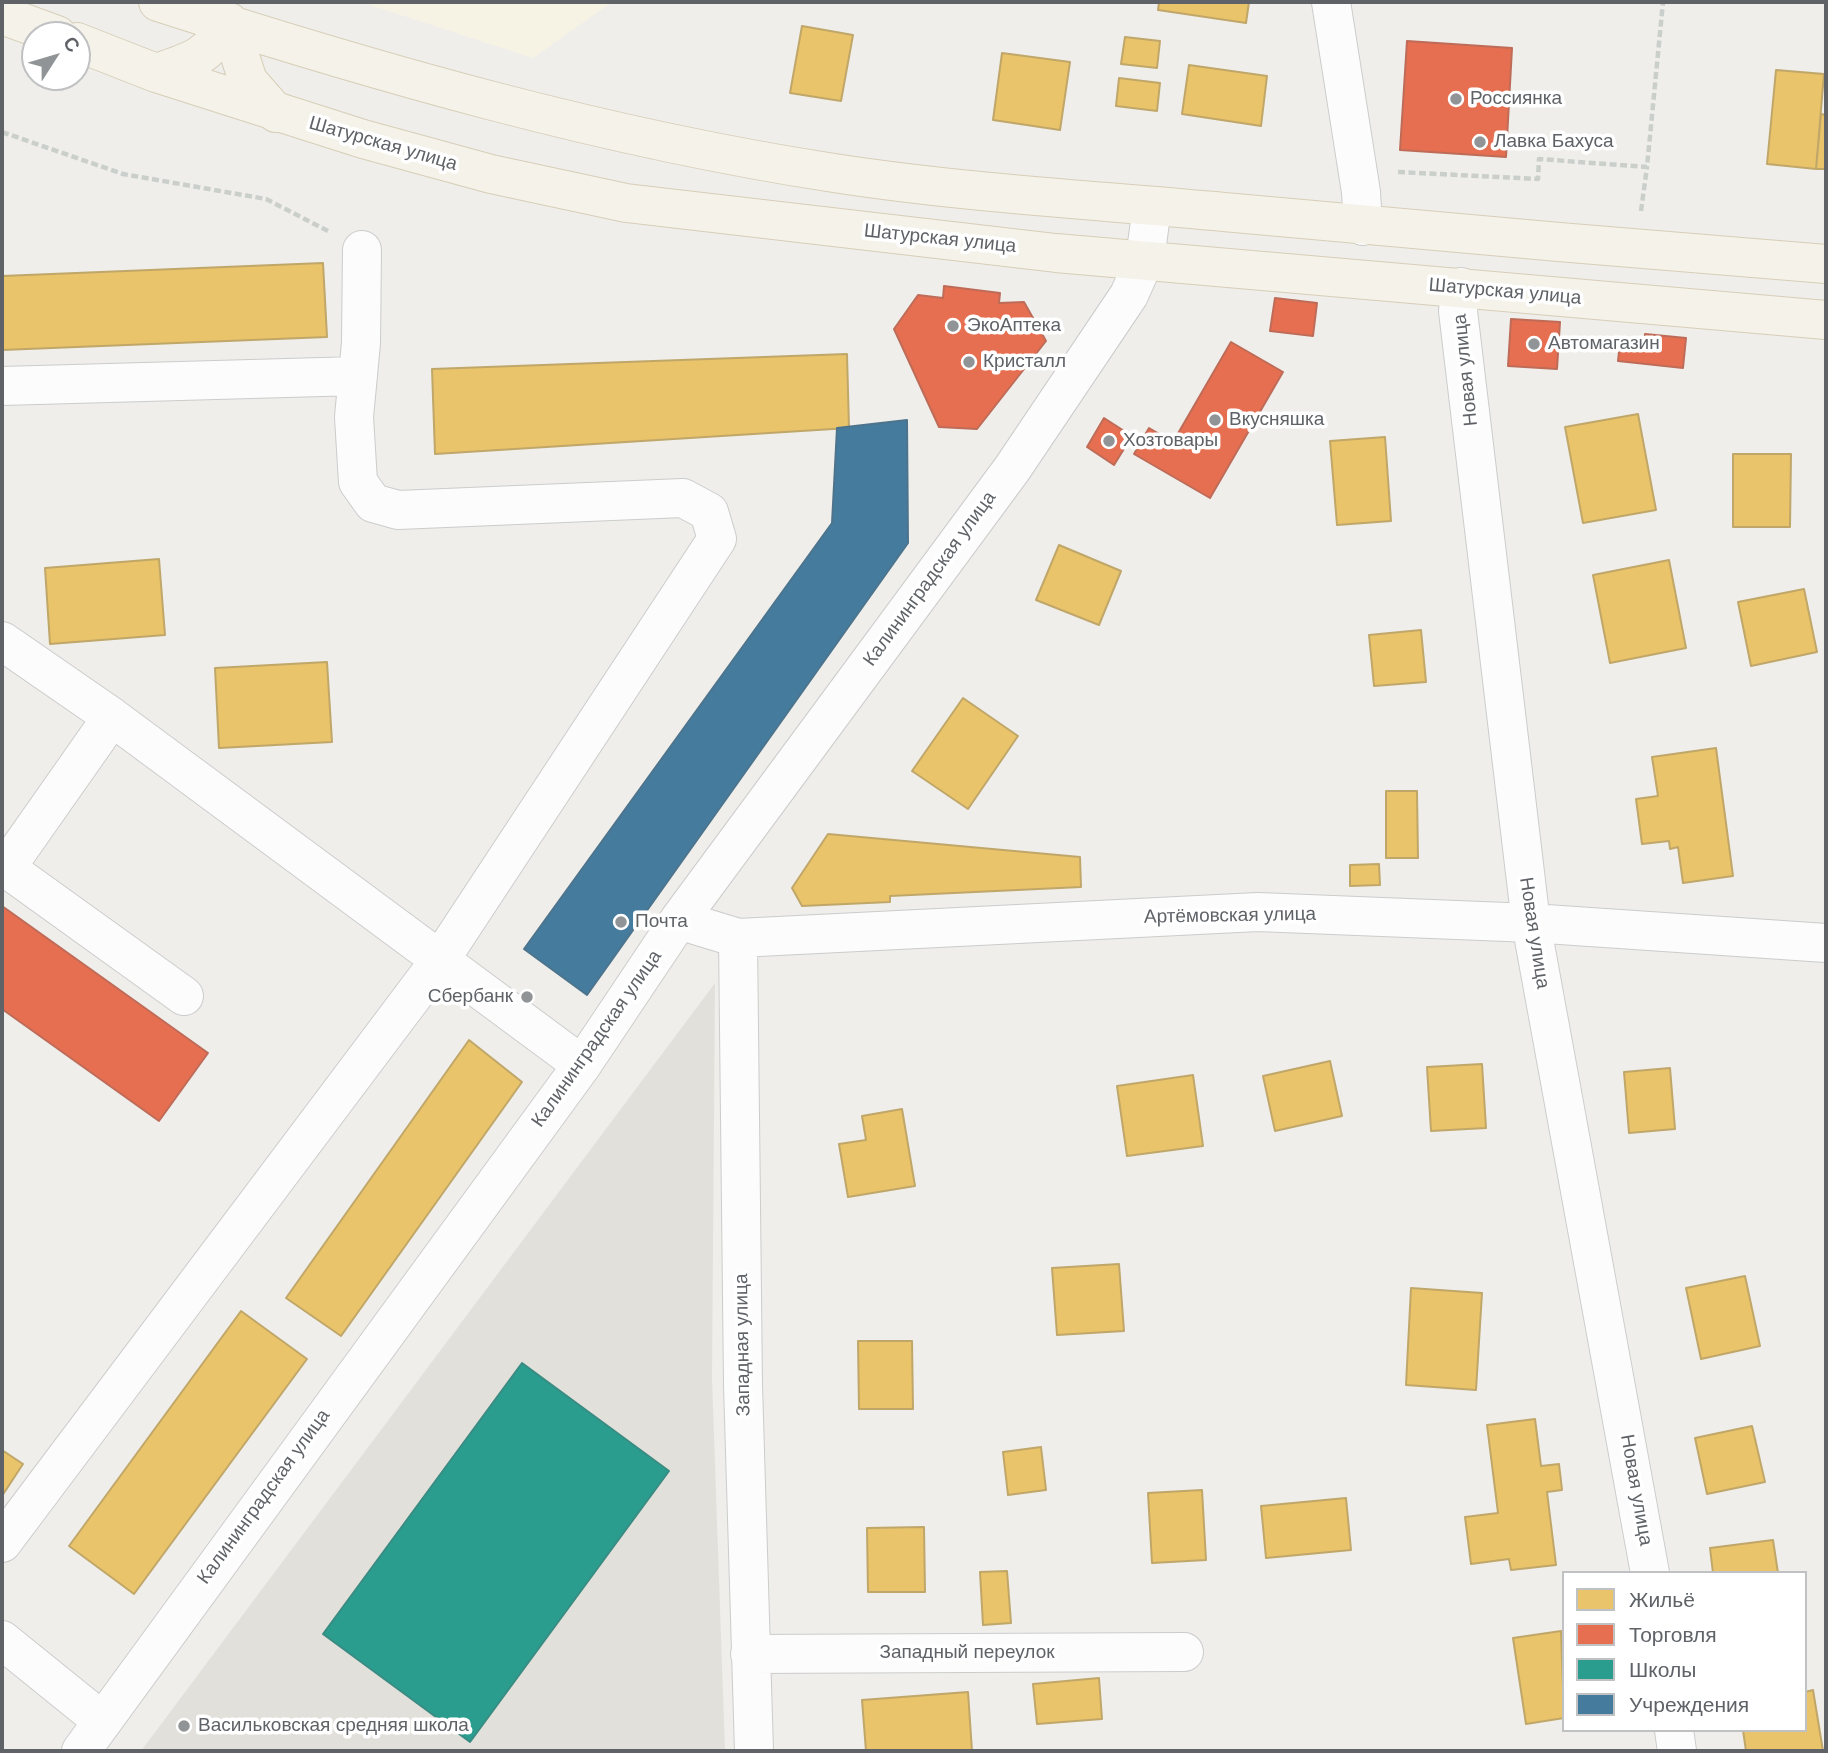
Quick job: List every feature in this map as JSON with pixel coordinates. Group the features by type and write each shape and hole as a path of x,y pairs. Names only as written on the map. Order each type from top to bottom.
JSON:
{"main road":[{"path":"158,2 232,12 376,68 688,147 929,187 1152,207 1362,209 1826,264"},
{"path":"156,73 195,60 215,46 232,12"},
{"path":"232,12 248,81 276,113"},
{"path":"2,15 21,22"},
{"name":"Шатурская улица","path":"91,47 156,73 276,113 491,174 626,203 1056,253 1826,320"}],"street":[{"path":"1331,2 1362,209"},
{"name":"Калининградская улица","path":"91,1736 582,1065 679,920 1012,469 1129,295 1144,259 1152,207"},
{"path":"2,1543 440,960 717,539 709,512 683,498 398,510 373,503 358,482 354,417 362,250"},
{"name":"Новая улица","path":"1461,287 1458,311 1531,923 1650,1571"},
{"path":"2,386 358,376"},
{"path":"2,641 112,717 582,1065"},
{"path":"112,717 6,868 184,996"},
{"name":"Артёмовская улица","path":"679,920 738,938 1258,912 1531,923 1826,943"},
{"name":"Западная улица","path":"738,938 754,1751"},
{"path":"2,1640 91,1736"},
{"name":"Западный переулок","path":"750,1654 1184,1652"},
{"path":"1674,1732 1677,1751"}],"path":[{"path":"1362,209 1401,170 1538,179 1539,159 1647,167 1663,2"},
{"path":"2,132 123,174 267,199 362,250"}],"shaded area":[{"path":"361,2 612,2 533,58"},
{"path":"715,983 712,1379 725,1751 141,1751"}],"building: Жильё":[{"path":"1159,2 1249,2 1246,23 1158,10"},
{"path":"802,26 853,35 841,101 790,93"},
{"path":"1125,37 1160,41 1157,68 1121,64"},
{"path":"1002,53 1070,62 1060,130 993,120"},
{"path":"1189,65 1267,76 1261,126 1182,114"},
{"path":"1776,70 1824,74 1816,169 1767,164"},
{"path":"1119,78 1160,83 1157,111 1116,106"},
{"path":"1821,114 1826,115 1826,169 1816,169"},
{"path":"323,263 327,337 2,350 2,276"},
{"path":"847,354 849,428 435,454 432,369"},
{"path":"1638,414 1656,510 1583,523 1565,427"},
{"path":"1385,437 1391,521 1337,525 1330,441"},
{"path":"1733,454 1791,454 1790,527 1733,527"},
{"path":"1059,545 1121,571 1099,625 1036,600"},
{"path":"159,559 165,635 50,644 45,568"},
{"path":"1669,560 1686,648 1610,663 1593,575"},
{"path":"1804,589 1817,652 1751,666 1738,602"},
{"path":"1421,630 1426,682 1374,686 1369,635"},
{"path":"327,662 332,742 219,748 215,668"},
{"path":"963,698 1018,736 968,809 912,771"},
{"path":"1716,748 1733,876 1683,883 1678,847 1670,849 1669,841 1642,844 1636,799 1658,796 1652,757"},
{"path":"1386,791 1417,791 1418,858 1386,858"},
{"path":"828,834 1080,857 1081,887 890,896 890,902 802,906 792,888"},
{"path":"1379,864 1380,885 1350,886 1350,865"},
{"path":"469,1040 522,1082 341,1336 286,1298"},
{"path":"1330,1061 1342,1116 1275,1131 1263,1076"},
{"path":"1482,1064 1486,1128 1431,1131 1427,1067"},
{"path":"1670,1068 1675,1129 1629,1133 1624,1072"},
{"path":"1193,1075 1203,1146 1127,1156 1117,1086"},
{"path":"902,1109 915,1186 848,1197 839,1144 866,1140 862,1116"},
{"path":"1119,1264 1124,1331 1057,1335 1052,1268"},
{"path":"1745,1276 1760,1346 1701,1359 1686,1288"},
{"path":"1411,1288 1482,1293 1476,1390 1406,1385"},
{"path":"241,1311 307,1359 134,1594 69,1546"},
{"path":"858,1341 912,1341 913,1409 859,1409"},
{"path":"1535,1419 1541,1466 1559,1464 1562,1490 1547,1492 1556,1565 1511,1570 1509,1559 1471,1564 1465,1517 1498,1513 1487,1425"},
{"path":"1752,1426 1765,1482 1707,1494 1695,1438"},
{"path":"1041,1447 1046,1490 1008,1495 1003,1452"},
{"path":"2,1450 23,1464 2,1496"},
{"path":"1202,1490 1206,1560 1152,1563 1148,1493"},
{"path":"1346,1498 1351,1550 1266,1558 1261,1506"},
{"path":"924,1527 925,1592 868,1592 867,1528"},
{"path":"1773,1540 1778,1571 1713,1571 1710,1548"},
{"path":"1007,1571 1011,1623 983,1625 980,1572"},
{"path":"1561,1631 1562,1718 1526,1724 1513,1638"},
{"path":"1099,1678 1102,1719 1037,1724 1033,1684"},
{"path":"1813,1690 1823,1751 1746,1751 1743,1732 1807,1732 1807,1692"},
{"path":"968,1692 972,1751 866,1751 862,1700"}],"building: Торговля":[{"name":"Россиянка","path":"1407,41 1512,48 1506,157 1400,150"},
{"name":"Кристалл","path":"944,286 1000,293 999,303 1024,302 1046,341 977,429 939,427 894,329 918,295 943,298"},
{"path":"1275,298 1317,303 1313,336 1270,331"},
{"name":"Автомагазин","path":"1511,319 1560,322 1557,369 1508,366"},
{"path":"1645,334 1686,338 1683,368 1618,361 1620,342 1645,345"},
{"path":"1231,342 1283,372 1210,498 1134,454 1149,428 1173,442"},
{"name":"Хозтовары","path":"1104,418 1132,436 1114,465 1087,447"},
{"path":"2,906 208,1053 159,1121 2,1009"}],"building: Школы":[{"path":"522,1363 669,1471 470,1742 323,1634"}],"building: Учреждения":[{"path":"907,420 908,543 587,995 524,949 832,523 837,428"}],"place":[{"name":"Россиянка","path":"1456,99"},
{"name":"Лавка Бахуса","path":"1480,142"},
{"name":"ЭкоАптека","path":"953,326"},
{"name":"Автомагазин","path":"1534,344"},
{"name":"Кристалл","path":"969,362"},
{"name":"Вкусняшка","path":"1215,420"},
{"name":"Хозтовары","path":"1109,441"},
{"name":"Почта","path":"621,922"},
{"name":"Сбербанк","path":"527,997"},
{"name":"Васильковская средняя школа","path":"184,1726"}]}
